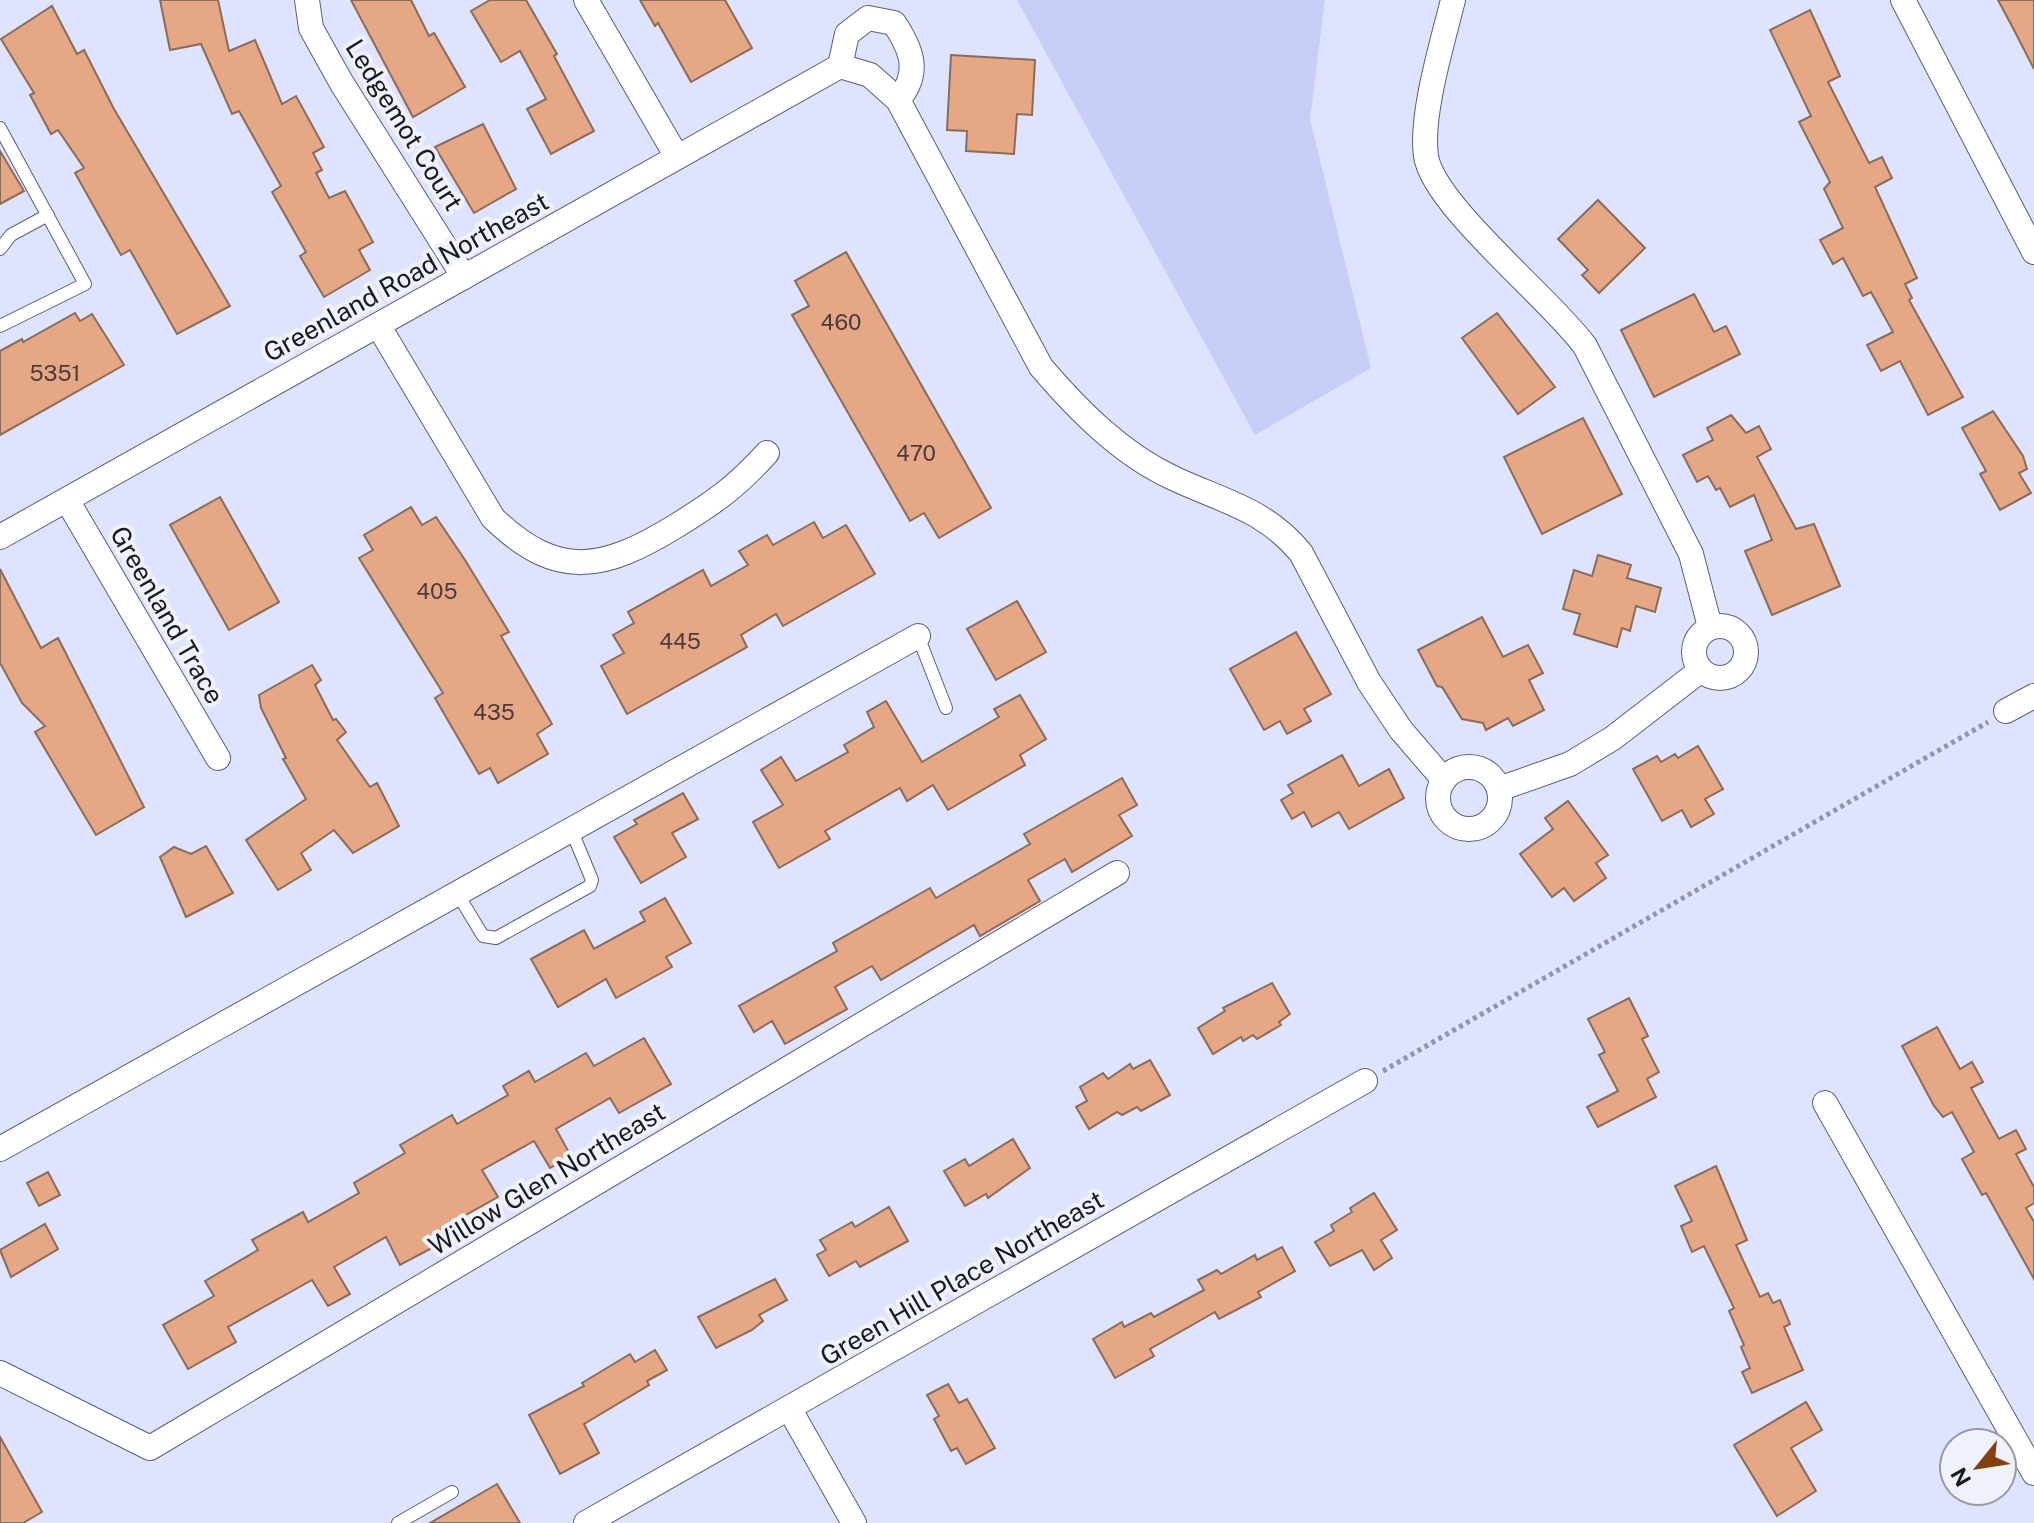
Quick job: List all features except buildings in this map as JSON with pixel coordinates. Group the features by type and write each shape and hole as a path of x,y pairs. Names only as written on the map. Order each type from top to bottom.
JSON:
{"street":[{"name":"Ledgemot Court","path":"307,0 311,28 341,82 464,277"},
{"path":"586,0 677,157"},
{"path":"1453,0 1425,136 1428,165 1449,203 1566,320 1585,346 1691,554 1710,627"},
{"path":"1903,0 2034,252"},
{"path":"898,100 908,88 914,70 910,47 894,23 868,18 847,34 840,66 870,75 898,100 1041,367 1063,393 1116,441 1168,476 1261,515 1286,534 1301,553 1369,682 1401,730 1444,780"},
{"name":"Greenland Road Northeast","path":"0,537 840,66"},
{"path":"378,325 493,518 516,540 550,557 592,562 635,552 733,490 767,453"},
{"name":"Greenland Trace","path":"67,500 218,758"},
{"path":"1710,627 1730,627 1739,633 1747,652 1745,662 1730,676 1720,678 1701,670 1694,652 1696,642 1710,627"},
{"path":"0,1149 918,636"},
{"path":"1499,789 1570,764 1613,738 1701,670"},
{"path":"2006,711 2034,696"},
{"path":"1474,767 1485,771 1499,789 1498,811 1491,820 1471,829 1449,822 1442,813 1439,802 1444,780 1463,768 1474,767"},
{"name":"Willow Glen Northeast","path":"0,1373 150,1448 1117,873"},
{"name":"Green Hill Place Northeast","path":"586,1523 1365,1081"},
{"path":"1825,1103 2034,1473"},
{"path":"789,1408 854,1523"}],"lane":[{"path":"0,128 85,284 0,326"},
{"path":"0,249 11,235 48,215"},
{"path":"918,636 946,708"},
{"path":"457,893 483,936 496,938 590,886 592,880 571,829"},
{"path":"398,1523 452,1492"}],"path":[{"path":"1365,1081 2006,711"}],"shaded area":[{"path":"1017,0 1325,0 1310,119 1371,368 1255,435"}]}
